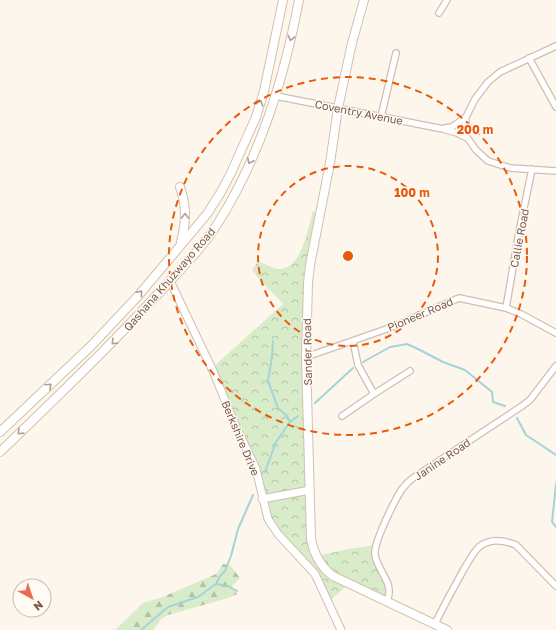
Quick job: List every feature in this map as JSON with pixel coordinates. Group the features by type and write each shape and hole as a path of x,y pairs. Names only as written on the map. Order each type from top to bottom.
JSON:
{"main road":[{"name":"Qashana Khuzwayo Road","path":"0,432 91,346 138,296 207,214 231,173 256,118 264,91 283,0"},
{"name":"Qashana Khuzwayo Road","path":"0,452 119,336 170,281 209,235 225,212 241,182 260,139 276,96 292,35 299,0"},
{"name":"Sander Road","path":"364,0 352,43 338,108 326,185 309,271 306,311 306,357 311,539 313,550 322,565 330,573 447,630"},
{"path":"180,187 186,212 185,227 180,245"}],"street":[{"path":"439,13 447,0"},
{"path":"556,46 500,72 488,82 475,99 466,117 465,132 467,138 476,150 488,160 510,168 556,171"},
{"path":"381,117 396,53"},
{"path":"530,58 556,107"},
{"name":"Coventry Avenue","path":"276,96 443,129 467,138"},
{"path":"443,129 452,127 466,117"},
{"name":"Callie Road","path":"506,308 532,169"},
{"name":"Berkshire Drive","path":"170,281 213,371 236,427 256,469 268,519 278,534 308,566 319,581 341,630"},
{"name":"Pioneer Road","path":"306,357 402,323 455,299 465,298 506,308 521,314 556,333"},
{"path":"353,341 358,365 374,394"},
{"name":"Janine Road","path":"387,601 390,593 389,586 375,556 375,549 384,523 404,487 413,478 530,400 556,366"},
{"path":"342,416 410,371"},
{"path":"262,499 310,490"},
{"path":"435,624 473,554 485,543 500,540 516,545 556,586"}],"green space":[{"path":"313,211 321,215 308,283 311,531 317,556 376,545 375,550 389,586 387,601 349,584 328,602 319,582 271,525 260,485 212,368 283,304 252,270 258,261 278,269 293,263 303,247"},
{"path":"223,564 230,565 240,578 232,586 237,594 228,598 168,615 161,619 153,630 115,630 143,603 160,598 216,574"}],"waterway":[{"path":"265,472 276,442 290,422 287,416 278,408 268,381 273,341"},
{"path":"363,362 390,347 407,344 443,362 465,370 492,392 493,402 505,406"},
{"path":"315,403 353,368"},
{"path":"290,422 298,416"},
{"path":"517,418 526,435 556,455"},
{"path":"556,484 552,522 556,527"},
{"path":"216,584 220,576 225,571 231,556 238,529 253,495"},
{"path":"141,630 168,607 198,597 216,584 228,586 237,591"}]}
